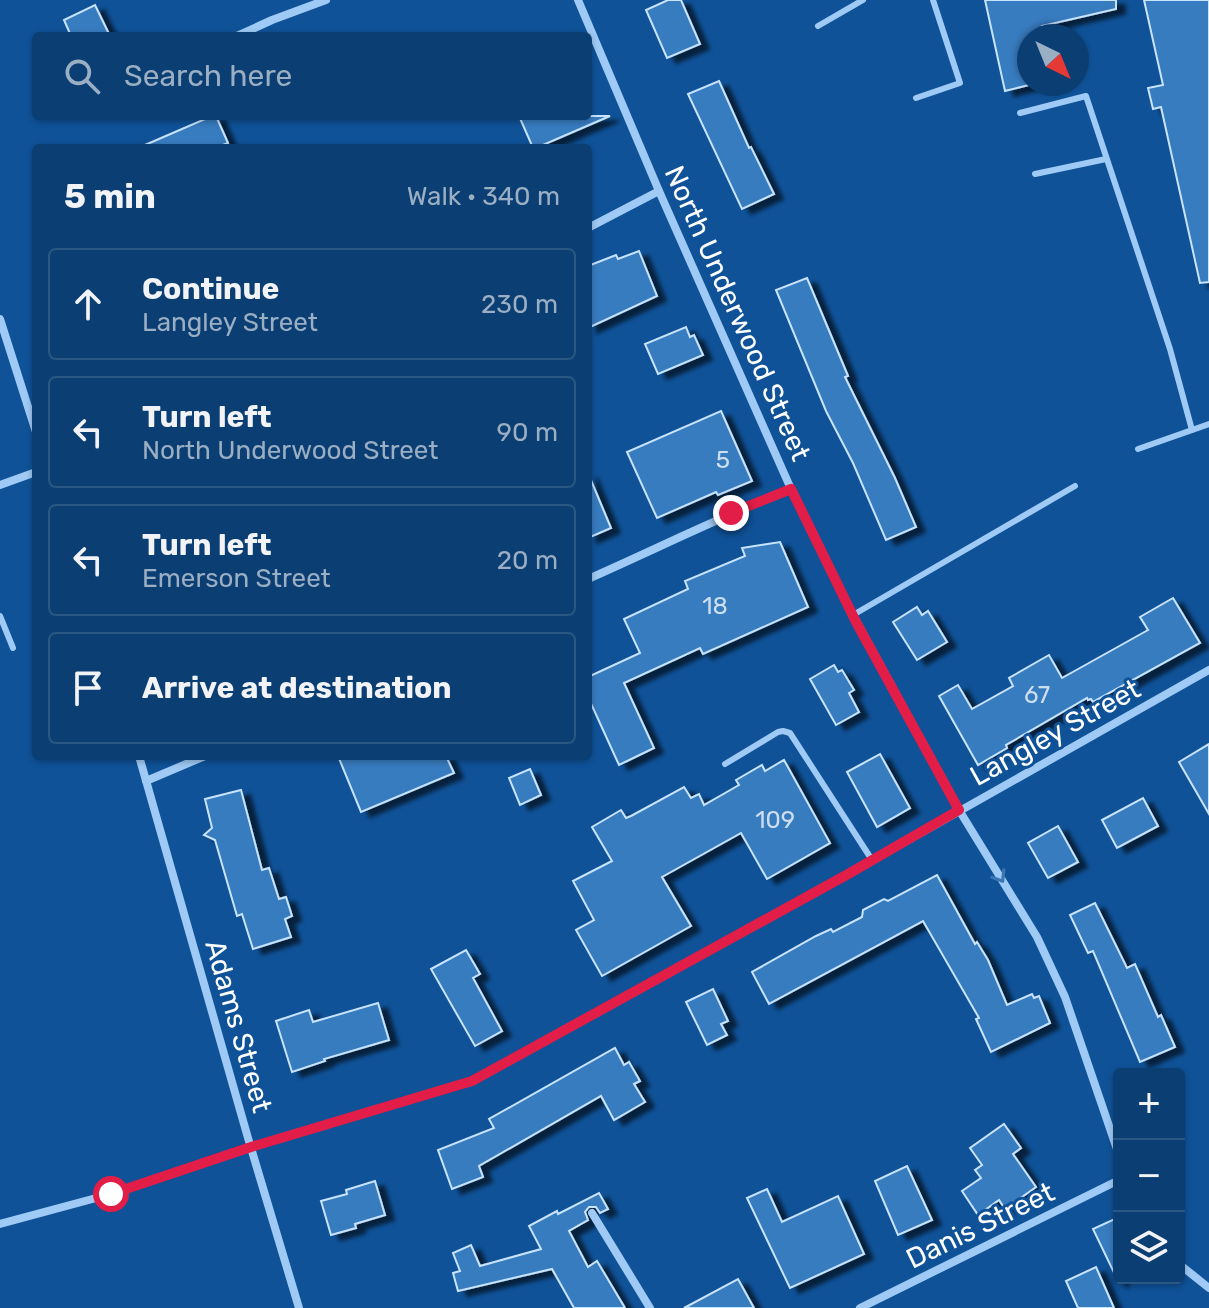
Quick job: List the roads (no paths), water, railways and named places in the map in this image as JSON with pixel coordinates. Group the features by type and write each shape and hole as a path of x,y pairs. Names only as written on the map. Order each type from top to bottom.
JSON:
{"street":[{"path":"246,32 326,0"},
{"name":"North Underwood Street","path":"578,0 592,32"},
{"name":"North Underwood Street","path":"592,33 791,489 853,615 959,810 1037,937 1065,997 1114,1140"},
{"path":"592,226 659,191"},
{"path":"0,319 32,419"},
{"path":"0,485 32,473"},
{"path":"592,577 791,489"},
{"name":"Langley Street","path":"0,1224 111,1194 251,1147 472,1081 1209,670"},
{"name":"Adams Street","path":"140,760 299,1308"},
{"path":"146,781 196,760"},
{"name":"Danis Street","path":"860,1308 1113,1183"},
{"path":"592,1213 650,1308"},
{"path":"1185,1269 1209,1288"}],"lane":[{"path":"818,26 863,0"},
{"path":"916,98 960,83 933,0"},
{"path":"1020,113 1086,96 1170,349 1192,430"},
{"path":"1035,174 1106,159"},
{"path":"1138,449 1209,424"},
{"path":"853,615 1075,486"},
{"path":"0,616 13,648"},
{"path":"725,764 778,732 790,733 872,860"}]}
